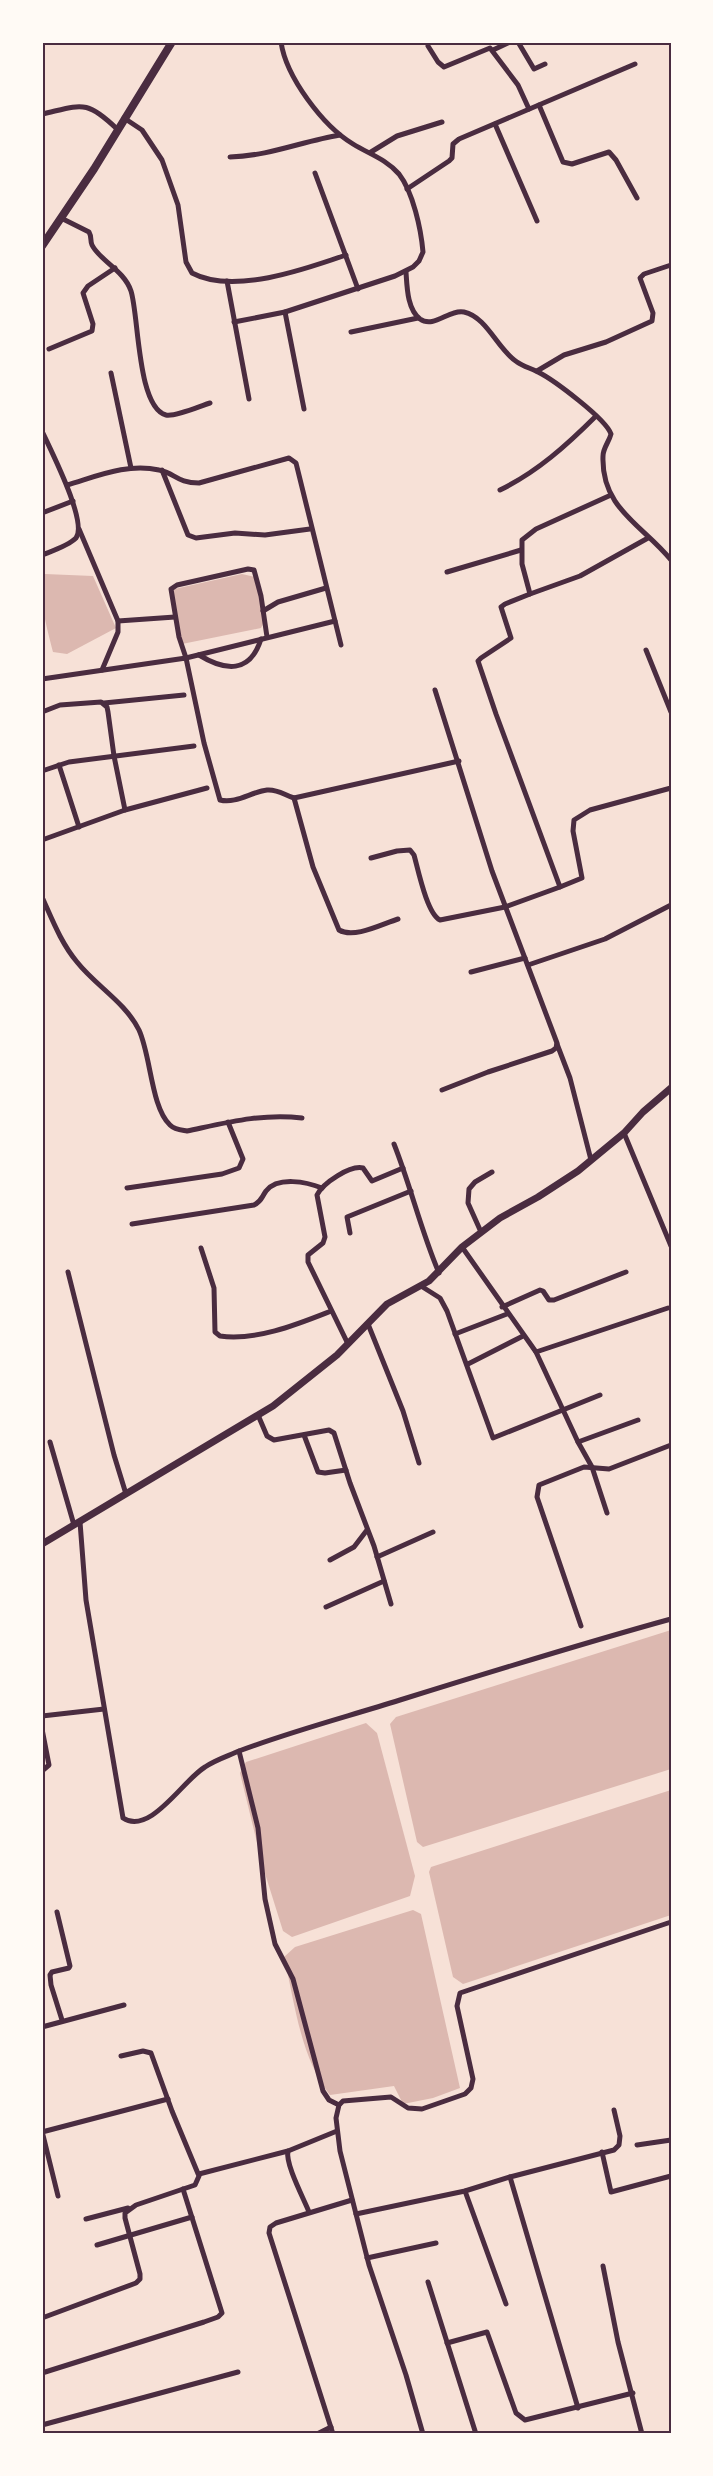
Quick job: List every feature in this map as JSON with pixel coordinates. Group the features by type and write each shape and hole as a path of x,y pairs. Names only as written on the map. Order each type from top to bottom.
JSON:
{"main road":[{"path":"42,246 172,42"}],"street":[{"path":"234,322 285,312 405,272 419,261 423,252 412,198 398,173 370,152 340,135 288,71 281,42"},
{"path":"493,50 510,42"},
{"path":"518,42 534,69 545,64"},
{"path":"428,46 444,67 486,48 493,50 518,86 529,109"},
{"path":"407,189 452,158 452,147 455,141 635,64"},
{"path":"539,105 563,162 572,164 609,153 616,160 637,198"},
{"path":"42,114 84,106 98,111 117,129"},
{"path":"124,118 142,130 166,169 178,205 188,268 197,276 227,281 253,280 298,272 346,255"},
{"path":"370,152 397,136 442,122"},
{"path":"495,124 537,221"},
{"path":"231,157 272,152 314,139 340,135"},
{"path":"315,173 358,289"},
{"path":"61,218 89,232 93,246 115,268 132,293 145,382 154,405 162,413 170,415 210,403"},
{"path":"537,371 564,355 606,342 652,321 652,313 640,278 644,274 671,265"},
{"path":"49,349 92,331 93,324 83,293 88,286 115,268"},
{"path":"405,272 409,298 418,318"},
{"path":"227,281 249,399"},
{"path":"351,332 418,318 426,322 458,311 475,317 515,362 537,371 596,416 611,434 603,456 611,495 624,515 671,560"},
{"path":"285,312 304,409"},
{"path":"111,373 131,468"},
{"path":"500,490 516,482 550,458 596,416"},
{"path":"42,431 44,441 67,485 79,529 118,621 118,632 102,670"},
{"path":"67,485 122,468 162,470 187,483 199,483 289,458 296,464 310,529 341,645"},
{"path":"162,470 188,535 196,538 235,533 265,535 310,529"},
{"path":"530,594 521,550 522,540 536,529 611,495"},
{"path":"42,513 73,501"},
{"path":"42,555 77,537 79,529"},
{"path":"560,886 478,661 512,638 501,608 505,604 580,576 648,538"},
{"path":"447,572 521,550"},
{"path":"199,655 221,666 240,665 254,655 264,638 263,612 256,573 248,569 173,587 170,592 204,743 220,800 227,801 267,790 280,791 294,798 459,761"},
{"path":"263,612 278,602 326,588"},
{"path":"118,621 175,617"},
{"path":"42,679 186,658 335,621"},
{"path":"646,650 671,712"},
{"path":"435,690 505,907 570,1078 591,1161"},
{"path":"42,712 60,705 100,702 104,704 184,695"},
{"path":"104,704 108,712 125,810"},
{"path":"42,771 59,765 194,746"},
{"path":"59,765 79,827"},
{"path":"42,840 125,810 207,788"},
{"path":"372,858 410,850 414,855 430,909 435,918 440,920 505,907 582,878 573,831 574,820 580,815 671,788"},
{"path":"294,798 313,867 339,930 344,933 353,933 398,919"},
{"path":"42,897 63,942 77,963 122,1008 138,1028 159,1109 170,1126 177,1130 187,1131 269,1115 302,1118"},
{"path":"528,965 615,934 671,905"},
{"path":"471,972 525,958"},
{"path":"442,1090 552,1051 556,1048 557,1043"},
{"path":"42,1544 258,1415 299,1387 348,1344 387,1304 421,1286 439,1273 462,1247 500,1218 538,1197 591,1161 671,1088"},
{"path":"127,1188 222,1174 239,1168 243,1159 228,1122"},
{"path":"624,1133 671,1246"},
{"path":"394,1144 428,1247 439,1273"},
{"path":"348,1344 307,1258 323,1244 325,1237 317,1200 318,1191 355,1167 363,1168 372,1181 403,1168"},
{"path":"481,1232 468,1203 469,1188 492,1172"},
{"path":"132,1224 254,1205 262,1200 270,1188 283,1183 303,1181 322,1188"},
{"path":"350,1233 346,1220 349,1215 411,1191"},
{"path":"462,1247 502,1307 536,1352 592,1467 607,1514"},
{"path":"201,1248 214,1288 215,1332 220,1336 281,1329 331,1311"},
{"path":"68,1272 126,1494"},
{"path":"502,1307 540,1290 543,1290 549,1300 554,1300 626,1272"},
{"path":"421,1286 440,1298 468,1364 493,1438 600,1395"},
{"path":"536,1352 668,1308"},
{"path":"455,1334 507,1314"},
{"path":"368,1324 404,1411 419,1463"},
{"path":"468,1364 523,1336"},
{"path":"258,1415 270,1439 280,1440 331,1430 336,1437 391,1604"},
{"path":"578,1442 638,1420"},
{"path":"304,1435 318,1472 346,1470"},
{"path":"50,1442 77,1524 86,1600 123,1818 129,1822 143,1821 162,1807 203,1767 294,1731 671,1619"},
{"path":"581,1626 537,1497 537,1490 544,1482 584,1467 609,1469 671,1445"},
{"path":"330,1560 354,1547 368,1530"},
{"path":"377,1557 433,1532"},
{"path":"326,1607 384,1581"},
{"path":"42,1716 104,1708"},
{"path":"42,1729 49,1764 42,1771"},
{"path":"239,1752 258,1828 265,1899 275,1944 293,1979 323,2091 329,2100 339,2105"},
{"path":"57,1912 70,1965 69,1968 52,1972 50,1975 62,2020"},
{"path":"423,2434 367,2258 337,2131 336,2111 343,2101 383,2097 398,2099 408,2108 422,2109 465,2094 471,2088 473,2079 458,2006 460,1993 671,1922"},
{"path":"42,2027 124,2005"},
{"path":"86,2219 130,2208 195,2185 199,2181 199,2174 151,2053 143,2051 121,2056"},
{"path":"58,2196 42,2132 168,2099"},
{"path":"356,2214 465,2191 614,2150 619,2145 620,2136 614,2110"},
{"path":"199,2174 288,2151 337,2131"},
{"path":"637,2145 671,2140"},
{"path":"288,2151 286,2156 309,2212"},
{"path":"602,2152 611,2192 671,2176"},
{"path":"510,2177 578,2408"},
{"path":"42,2373 204,2322 222,2313 183,2189"},
{"path":"465,2191 506,2304"},
{"path":"333,2434 268,2233 270,2227 309,2212 352,2200"},
{"path":"42,2318 136,2283 140,2279 125,2218 125,2213 130,2208"},
{"path":"97,2245 192,2217"},
{"path":"367,2258 436,2243"},
{"path":"603,2266 618,2342 642,2434"},
{"path":"428,2282 476,2434"},
{"path":"447,2343 487,2332 516,2412 522,2419 578,2408 633,2393"},
{"path":"42,2425 238,2372"},
{"path":"317,2434 331,2427"}],"shaded area":[{"path":"45,574 93,576 116,628 67,654 53,652 42,601 42,581"},
{"path":"242,574 255,577 265,620 261,628 182,644 170,590"},
{"path":"671,1630 671,1769 423,1847 417,1842 390,1724 396,1717"},
{"path":"366,1723 377,1733 415,1876 410,1896 292,1937 283,1931 263,1867 240,1773 246,1762"},
{"path":"671,1790 671,1915 463,1984 453,1977 429,1872 431,1867"},
{"path":"413,1910 421,1914 460,2088 433,2098 403,2104 394,2086 330,2095 320,2080 305,2047 284,1957 295,1947"}]}
